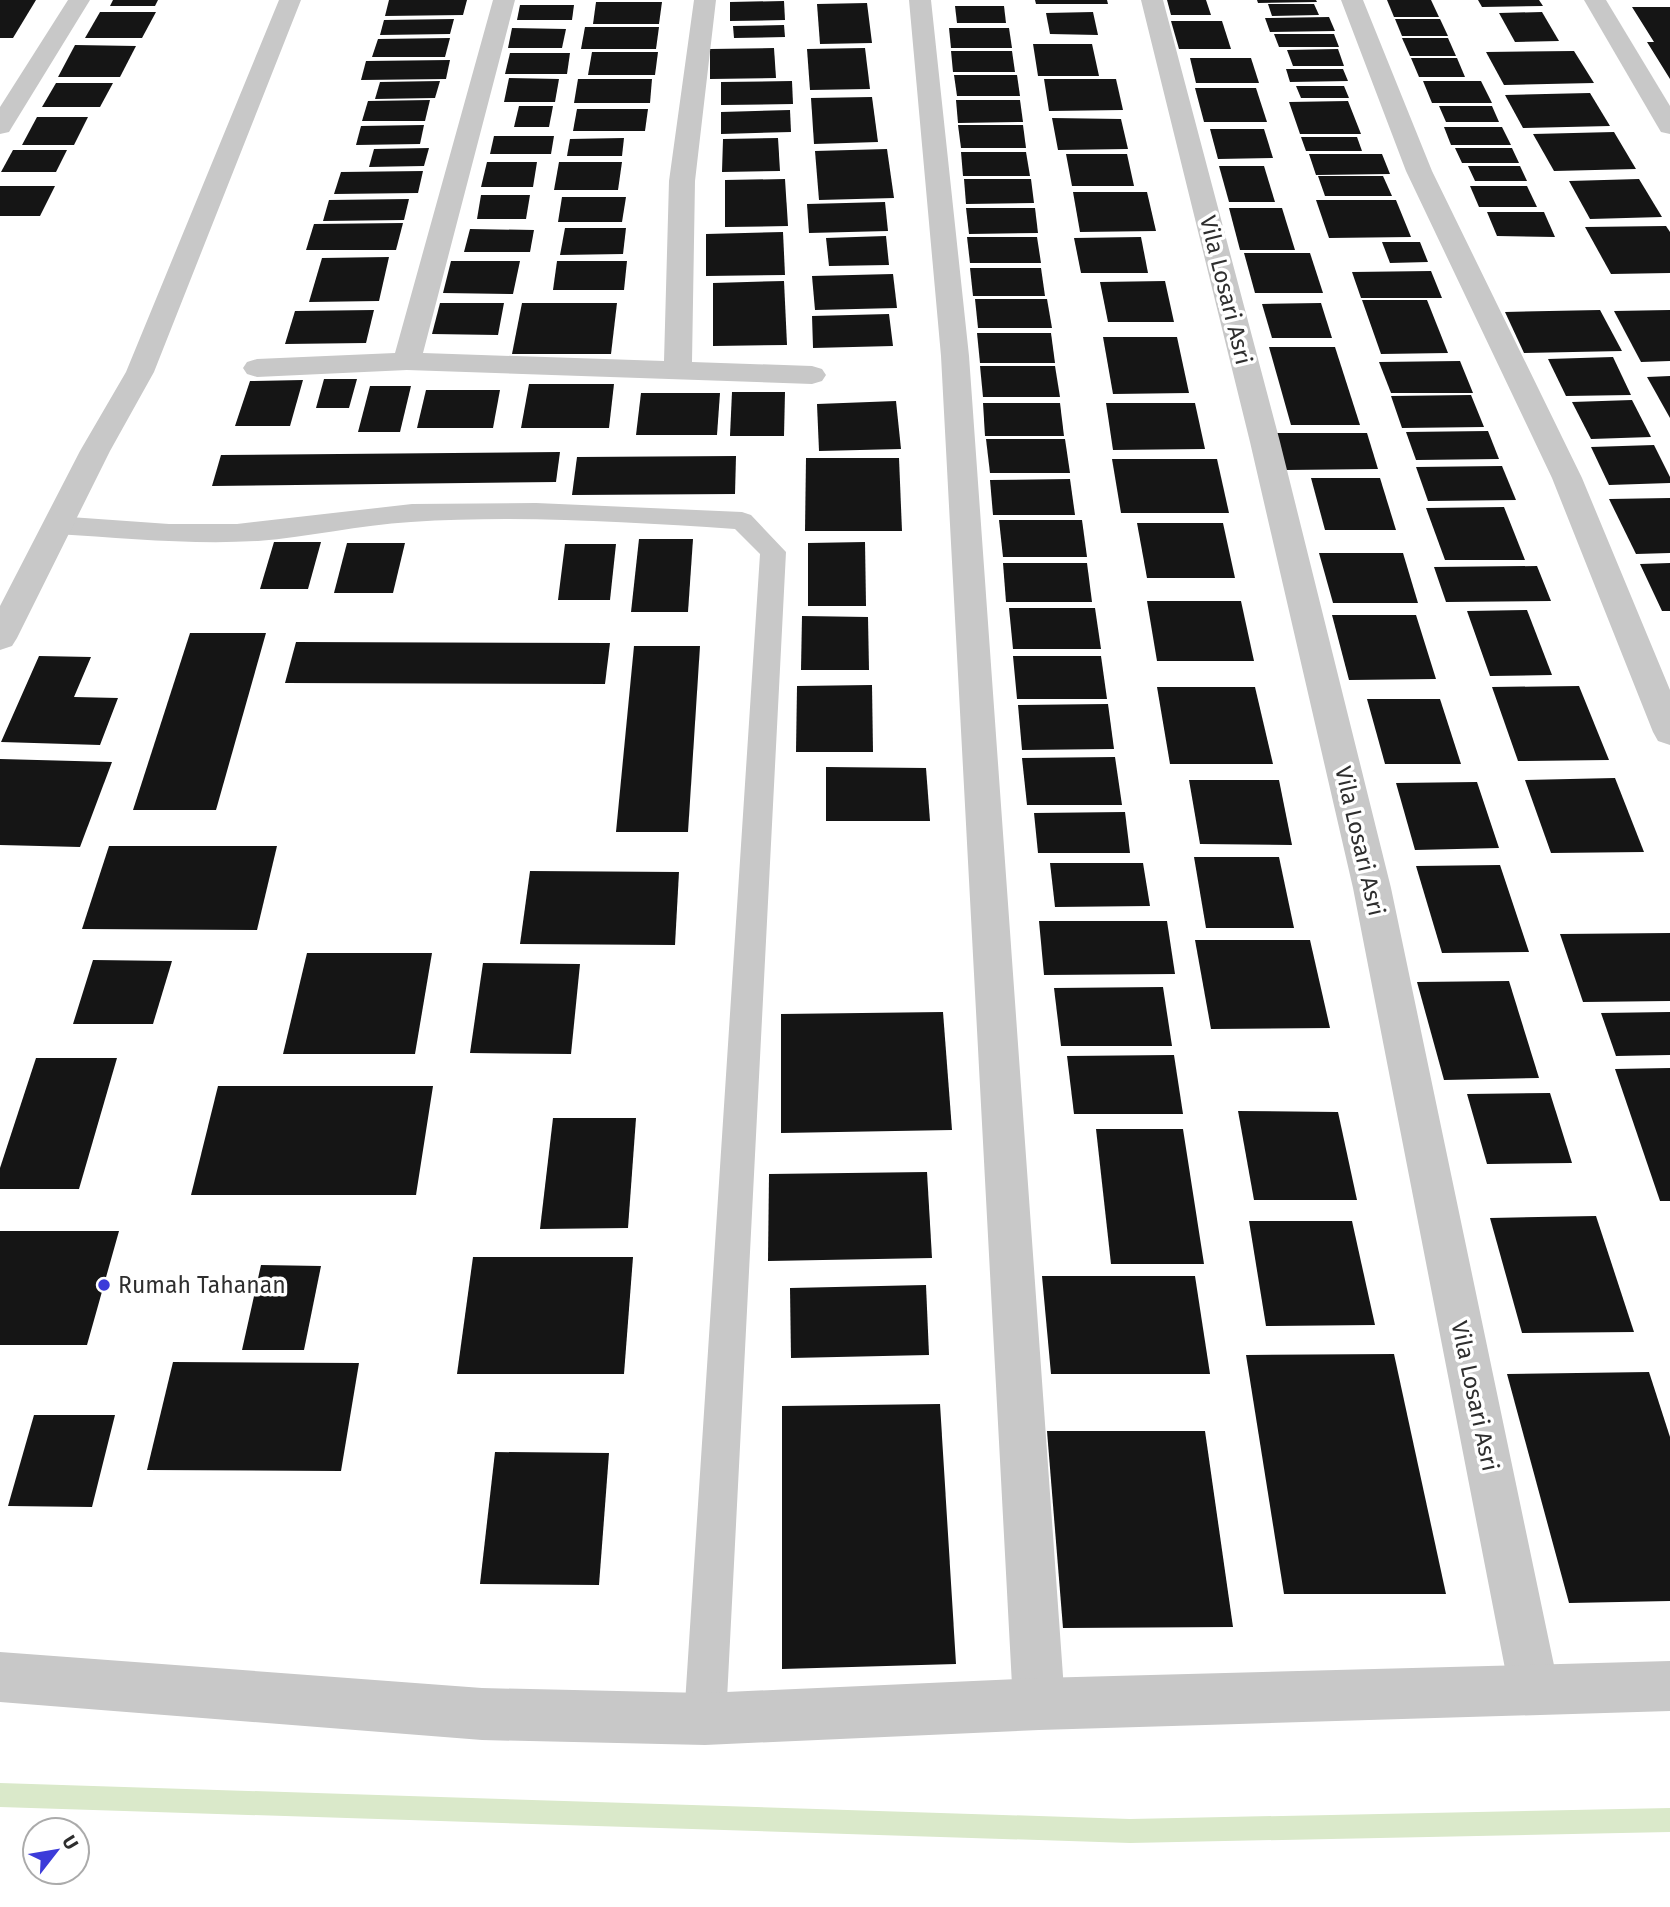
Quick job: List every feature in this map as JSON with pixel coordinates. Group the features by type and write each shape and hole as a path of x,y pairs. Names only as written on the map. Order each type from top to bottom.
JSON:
{"street":[{"path":"0,127 79,0"},
{"path":"0,638 56,525 140,372 290,0"},
{"path":"407,361 504,0"},
{"path":"678,370 682,181 705,0"},
{"path":"920,0 955,356 1039,1704"},
{"name":"Vila Losari Asri","path":"1152,0 1265,442 1372,888 1534,1689"},
{"path":"1352,0 1419,172 1567,478 1670,732"},
{"path":"1595,0 1670,128"},
{"path":"257,368 407,361 812,375"},
{"path":"0,1677 482,1714 705,1719 1039,1704 1670,1686"}],"lane":[{"path":"56,525 239,533 411,513 559,512 676,516 742,521 773,552 705,1719"}],"building":[{"path":"0,0 36,0 13,38 0,38"},
{"path":"113,0 158,0 155,6 110,6"},
{"path":"389,0 467,0 463,15 385,16"},
{"path":"1035,0 1107,0 1108,4 1036,4"},
{"path":"1167,0 1206,0 1211,15 1171,15"},
{"path":"1257,0 1316,0 1317,2 1258,3"},
{"path":"1387,0 1431,0 1439,17 1394,17"},
{"path":"1478,0 1539,0 1543,6 1482,7"},
{"path":"784,1 785,20 730,21 730,2"},
{"path":"596,2 662,2 659,24 593,24"},
{"path":"867,3 872,43 820,44 817,4"},
{"path":"1268,4 1314,4 1319,15 1272,16"},
{"path":"520,5 574,5 572,20 517,20"},
{"path":"955,6 1004,6 1006,23 957,23"},
{"path":"1632,7 1670,7 1670,79 1647,42 1654,42"},
{"path":"100,12 156,12 142,38 85,38"},
{"path":"1093,12 1098,35 1050,34 1046,13"},
{"path":"1542,12 1559,41 1515,42 1499,13"},
{"path":"1329,17 1335,31 1270,32 1265,18"},
{"path":"454,19 450,34 380,35 384,20"},
{"path":"1395,19 1440,19 1448,36 1402,36"},
{"path":"1171,21 1222,21 1231,49 1179,49"},
{"path":"784,25 785,37 734,38 733,26"},
{"path":"585,27 659,27 656,49 581,49"},
{"path":"512,28 566,29 562,48 508,48"},
{"path":"949,28 1009,28 1012,48 951,48"},
{"path":"1274,34 1334,34 1339,47 1279,47"},
{"path":"450,38 445,57 372,57 378,39"},
{"path":"1402,38 1448,38 1456,56 1410,56"},
{"path":"1033,44 1092,44 1099,76 1038,76"},
{"path":"75,45 136,46 120,77 58,77"},
{"path":"774,48 776,78 710,79 710,49"},
{"path":"865,48 870,89 810,90 807,49"},
{"path":"1338,49 1344,66 1293,66 1287,50"},
{"path":"951,51 1012,51 1015,72 953,72"},
{"path":"1574,51 1594,83 1504,85 1486,52"},
{"path":"592,52 658,52 655,75 588,75"},
{"path":"510,53 570,53 567,74 505,74"},
{"path":"1190,58 1251,58 1259,83 1196,83"},
{"path":"1411,58 1457,58 1465,77 1419,77"},
{"path":"450,60 446,79 361,80 366,61"},
{"path":"1286,69 1343,69 1348,81 1290,82"},
{"path":"954,75 1017,75 1020,96 957,96"},
{"path":"509,78 559,79 555,102 504,102"},
{"path":"578,79 652,79 650,103 574,103"},
{"path":"1044,79 1116,79 1123,110 1049,111"},
{"path":"440,81 435,98 375,99 380,82"},
{"path":"792,81 793,104 721,105 721,82"},
{"path":"1423,81 1481,81 1492,103 1432,103"},
{"path":"56,83 113,83 100,107 42,107"},
{"path":"1296,86 1344,86 1349,98 1301,98"},
{"path":"1195,88 1256,88 1267,122 1204,122"},
{"path":"1590,93 1610,126 1523,128 1505,95"},
{"path":"872,97 878,142 814,144 811,98"},
{"path":"430,100 425,121 362,121 368,101"},
{"path":"956,100 1020,100 1023,122 958,123"},
{"path":"1348,101 1361,134 1300,134 1289,102"},
{"path":"519,106 553,106 549,127 514,127"},
{"path":"1439,106 1492,106 1499,122 1446,122"},
{"path":"577,109 648,109 645,131 573,131"},
{"path":"790,110 791,132 721,134 721,112"},
{"path":"37,117 88,117 74,145 22,145"},
{"path":"1052,118 1121,119 1128,149 1058,150"},
{"path":"424,125 420,144 356,145 361,126"},
{"path":"958,125 1023,125 1026,148 961,148"},
{"path":"1444,127 1502,127 1511,145 1451,145"},
{"path":"1210,129 1264,129 1273,158 1218,159"},
{"path":"1614,132 1636,169 1554,171 1533,134"},
{"path":"494,136 554,136 551,154 490,154"},
{"path":"1301,137 1357,137 1362,151 1306,151"},
{"path":"624,138 622,156 567,156 570,139"},
{"path":"778,138 780,171 722,172 723,139"},
{"path":"429,148 424,166 369,167 374,149"},
{"path":"1455,148 1512,148 1519,163 1462,163"},
{"path":"887,149 894,198 819,200 815,151"},
{"path":"13,150 67,150 56,172 1,172"},
{"path":"961,152 1026,152 1030,176 963,176"},
{"path":"1066,154 1127,154 1134,186 1072,186"},
{"path":"1309,154 1382,154 1390,174 1316,175"},
{"path":"487,162 537,162 533,187 481,187"},
{"path":"559,162 622,162 618,190 554,190"},
{"path":"1219,166 1264,166 1275,202 1229,202"},
{"path":"1468,166 1520,166 1527,181 1475,181"},
{"path":"423,171 418,193 334,194 341,172"},
{"path":"1318,176 1383,176 1392,196 1325,196"},
{"path":"785,179 788,226 725,227 725,180"},
{"path":"964,179 1031,179 1034,203 966,204"},
{"path":"1639,179 1662,217 1590,219 1569,181"},
{"path":"0,186 55,186 40,216 0,216"},
{"path":"1470,186 1527,186 1537,207 1479,207"},
{"path":"1073,192 1147,192 1156,231 1080,232"},
{"path":"481,195 530,195 526,219 477,219"},
{"path":"562,197 626,197 622,222 558,222"},
{"path":"409,199 404,220 323,221 329,200"},
{"path":"1316,200 1396,200 1411,237 1329,238"},
{"path":"885,202 888,231 809,233 807,204"},
{"path":"966,208 1035,208 1038,233 969,234"},
{"path":"1229,208 1282,208 1295,250 1240,250"},
{"path":"1487,212 1544,212 1555,237 1497,236"},
{"path":"403,223 396,250 306,250 314,224"},
{"path":"1666,226 1670,232 1670,273 1611,274 1585,227"},
{"path":"565,228 626,228 623,254 560,255"},
{"path":"470,229 534,230 530,252 464,252"},
{"path":"783,232 785,275 706,276 706,234"},
{"path":"886,236 889,265 829,266 826,238"},
{"path":"967,237 1037,237 1041,263 970,263"},
{"path":"1141,237 1148,273 1081,273 1074,238"},
{"path":"1382,242 1420,242 1428,262 1390,263"},
{"path":"1244,253 1310,253 1323,293 1255,293"},
{"path":"389,257 379,301 309,302 322,258"},
{"path":"451,261 520,261 513,294 443,293"},
{"path":"557,261 627,261 624,290 553,290"},
{"path":"970,268 1041,268 1045,296 973,296"},
{"path":"1431,271 1442,298 1361,298 1352,272"},
{"path":"893,274 897,308 815,310 812,276"},
{"path":"784,281 787,345 713,346 713,283"},
{"path":"1165,281 1174,322 1108,322 1100,282"},
{"path":"975,299 1047,299 1052,328 978,328"},
{"path":"1362,300 1427,300 1448,353 1381,354"},
{"path":"440,303 504,303 498,335 432,334"},
{"path":"522,303 617,303 611,354 512,354"},
{"path":"1321,303 1332,338 1272,338 1262,304"},
{"path":"374,310 366,343 285,344 295,311"},
{"path":"1600,310 1622,351 1524,353 1505,312"},
{"path":"1670,310 1670,361 1641,362 1614,311"},
{"path":"889,314 893,346 813,348 812,316"},
{"path":"977,333 1051,333 1055,363 980,363"},
{"path":"1103,337 1177,337 1189,393 1113,394"},
{"path":"1269,347 1335,347 1360,425 1291,425"},
{"path":"1613,357 1631,395 1566,396 1548,359"},
{"path":"1460,361 1473,393 1391,393 1379,362"},
{"path":"980,366 1055,366 1060,397 983,397"},
{"path":"1670,376 1670,418 1647,377"},
{"path":"324,379 357,379 349,408 316,408"},
{"path":"303,380 290,426 235,426 250,381"},
{"path":"529,384 614,384 609,428 521,428"},
{"path":"370,386 411,386 400,432 358,432"},
{"path":"426,390 500,390 493,428 417,428"},
{"path":"732,392 785,392 784,436 730,436"},
{"path":"641,393 720,393 717,435 636,435"},
{"path":"1471,395 1484,427 1402,428 1391,396"},
{"path":"1632,400 1651,437 1591,439 1572,402"},
{"path":"896,401 901,449 819,451 817,404"},
{"path":"983,403 1060,403 1064,436 985,436"},
{"path":"1106,403 1195,403 1205,449 1113,450"},
{"path":"1488,431 1499,459 1416,460 1406,432"},
{"path":"1276,433 1367,433 1378,469 1285,470"},
{"path":"986,439 1065,439 1070,473 990,473"},
{"path":"1654,445 1670,477 1670,483 1609,485 1591,447"},
{"path":"560,452 556,482 212,486 221,455"},
{"path":"736,456 735,494 572,495 577,457"},
{"path":"806,458 899,458 902,531 805,531"},
{"path":"1112,459 1217,459 1229,513 1121,513"},
{"path":"1502,466 1516,500 1428,501 1416,467"},
{"path":"1311,478 1380,478 1396,530 1325,530"},
{"path":"1070,479 1075,515 993,515 990,480"},
{"path":"1670,498 1670,553 1636,554 1609,499"},
{"path":"1504,507 1525,560 1445,560 1426,508"},
{"path":"999,520 1082,520 1087,557 1003,557"},
{"path":"1137,523 1223,523 1235,578 1147,578"},
{"path":"639,539 693,539 688,612 631,612"},
{"path":"274,542 321,542 308,589 260,589"},
{"path":"865,542 866,606 808,606 808,543"},
{"path":"347,543 405,543 393,593 334,593"},
{"path":"565,544 616,544 610,600 558,600"},
{"path":"1319,553 1403,553 1418,603 1333,603"},
{"path":"1003,563 1087,563 1092,602 1006,602"},
{"path":"1670,563 1670,611 1662,611 1640,564"},
{"path":"1537,566 1551,601 1446,602 1434,567"},
{"path":"1147,601 1241,601 1254,661 1157,661"},
{"path":"1009,608 1095,608 1101,649 1013,649"},
{"path":"1527,610 1552,675 1490,676 1467,611"},
{"path":"1332,615 1416,615 1436,679 1349,680"},
{"path":"802,616 868,617 869,670 801,670"},
{"path":"190,633 266,633 216,810 133,810"},
{"path":"296,642 610,643 605,684 285,683"},
{"path":"634,646 700,646 688,832 616,832"},
{"path":"39,656 91,657 74,697 118,698 100,745 1,742"},
{"path":"1013,656 1101,656 1107,699 1017,699"},
{"path":"872,685 873,752 796,752 797,686"},
{"path":"1579,686 1609,760 1518,761 1492,687"},
{"path":"1157,687 1255,687 1273,764 1170,764"},
{"path":"1367,699 1440,699 1461,764 1385,764"},
{"path":"1108,704 1114,749 1022,750 1018,705"},
{"path":"1115,757 1122,805 1027,805 1022,758"},
{"path":"0,759 112,762 80,847 0,845"},
{"path":"826,767 926,768 930,821 826,821"},
{"path":"1615,778 1644,852 1551,853 1525,780"},
{"path":"1189,780 1279,780 1292,845 1200,844"},
{"path":"1477,782 1499,848 1415,850 1396,783"},
{"path":"1125,812 1130,853 1038,853 1034,813"},
{"path":"109,846 277,846 257,930 82,929"},
{"path":"1194,857 1279,857 1294,928 1206,928"},
{"path":"1050,863 1143,863 1150,906 1055,907"},
{"path":"1500,865 1529,952 1442,953 1416,866"},
{"path":"530,871 679,872 675,945 520,944"},
{"path":"1039,921 1167,921 1175,974 1044,975"},
{"path":"1670,933 1670,1001 1583,1002 1560,934"},
{"path":"1195,940 1310,940 1330,1028 1211,1029"},
{"path":"307,953 432,953 415,1054 283,1054"},
{"path":"93,960 172,961 153,1024 73,1024"},
{"path":"483,963 580,964 571,1054 470,1053"},
{"path":"1509,981 1539,1078 1444,1080 1417,982"},
{"path":"1163,987 1172,1046 1061,1046 1054,988"},
{"path":"943,1012 952,1130 781,1133 781,1014"},
{"path":"1670,1012 1670,1055 1616,1056 1601,1013"},
{"path":"1174,1055 1183,1114 1074,1114 1067,1056"},
{"path":"36,1058 117,1058 79,1189 0,1189 0,1168"},
{"path":"1670,1068 1670,1201 1660,1201 1615,1069"},
{"path":"218,1086 433,1086 416,1195 191,1195"},
{"path":"1550,1093 1572,1163 1487,1164 1467,1094"},
{"path":"1238,1111 1338,1112 1357,1200 1254,1200"},
{"path":"553,1118 636,1118 628,1228 540,1229"},
{"path":"1096,1129 1183,1129 1204,1264 1111,1264"},
{"path":"927,1172 932,1258 768,1261 769,1174"},
{"path":"1596,1216 1634,1332 1522,1333 1490,1218"},
{"path":"1249,1221 1352,1221 1375,1325 1266,1326"},
{"path":"0,1231 119,1231 87,1345 0,1345"},
{"path":"473,1257 633,1257 624,1374 457,1374"},
{"path":"261,1265 321,1266 304,1350 242,1350"},
{"path":"1042,1276 1195,1276 1210,1374 1051,1374"},
{"path":"926,1285 929,1355 791,1358 790,1288"},
{"path":"1394,1354 1446,1594 1284,1594 1246,1355"},
{"path":"173,1362 359,1363 341,1471 147,1470"},
{"path":"1649,1372 1670,1437 1670,1601 1569,1603 1507,1374"},
{"path":"940,1404 956,1664 782,1669 782,1406"},
{"path":"34,1415 115,1415 92,1507 8,1506"},
{"path":"1047,1431 1205,1431 1233,1627 1063,1628"},
{"path":"495,1452 609,1453 599,1585 480,1584"}],"waterway":[{"path":"0,1795 1130,1831 1670,1820"}],"place":[{"name":"Rumah Tahanan","path":"104,1285"}]}
